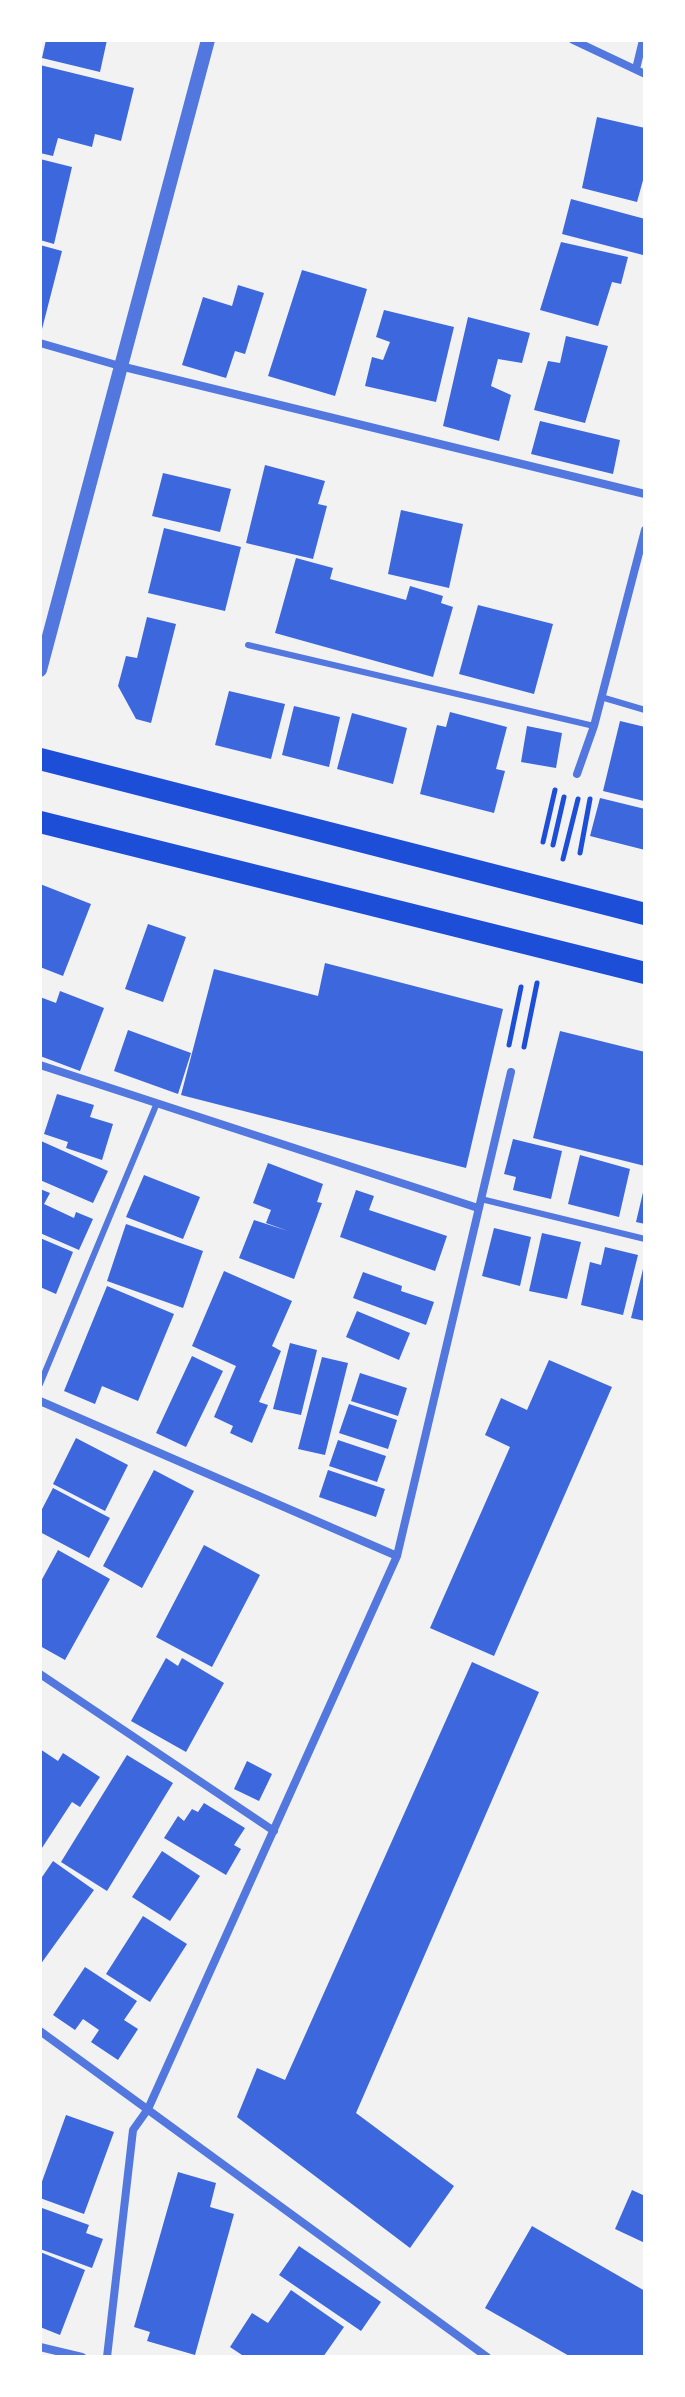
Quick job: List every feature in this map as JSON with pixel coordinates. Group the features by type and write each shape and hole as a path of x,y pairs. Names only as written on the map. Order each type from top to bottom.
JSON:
{"highway":[{"path":"40,759 645,914"},
{"path":"40,822 645,973"}],"street":[{"path":"40,670 208,40"},
{"path":"573,40 645,74"},
{"path":"636,69 643,40"},
{"path":"40,343 120,366 645,494"},
{"path":"577,774 594,726 645,530"},
{"path":"40,1065 479,1203"},
{"path":"107,2357 133,2130 148,2109 397,1556 511,1072"},
{"path":"40,1401 397,1556"},
{"path":"40,1674 274,1831"},
{"path":"40,2031 487,2357"},
{"path":"40,2347 82,2357"}],"lane":[{"path":"248,645 594,726"},
{"path":"601,697 645,710"},
{"path":"40,1384 157,1103"},
{"path":"479,1203 645,1239"}],"path":[{"path":"543,842 557,783 577,774 590,797 580,853"},
{"path":"553,845 565,794"},
{"path":"562,866 578,798"},
{"path":"521,1061 539,976"},
{"path":"511,1072 506,1062 521,987"}],"building":[{"path":"46,40 107,40 100,72 42,58"},
{"path":"40,65 134,88 121,141 95,134 92,147 58,138 53,156 40,153"},
{"path":"597,117 645,128 645,173 637,202 582,188"},
{"path":"40,159 72,167 54,244 40,240"},
{"path":"571,199 645,219 643,255 562,234"},
{"path":"561,242 628,257 621,284 612,282 598,326 540,310"},
{"path":"40,245 62,251 41,333 40,332"},
{"path":"302,270 367,289 335,396 268,376"},
{"path":"238,285 264,293 245,354 235,351 226,378 182,365 203,297 232,306"},
{"path":"384,310 454,327 436,402 365,386 372,357 383,360 390,342 376,337"},
{"path":"468,317 530,333 522,363 498,359 491,386 511,395 499,441 443,426"},
{"path":"566,336 608,346 585,423 534,410 548,361 560,363"},
{"path":"540,421 620,440 613,474 531,454"},
{"path":"265,465 325,481 318,504 327,506 313,559 246,543"},
{"path":"163,473 231,489 220,532 152,516"},
{"path":"401,510 463,524 449,588 388,574"},
{"path":"164,528 241,547 225,611 148,593"},
{"path":"296,558 333,568 330,579 406,600 410,586 443,596 441,603 453,607 433,677 275,633"},
{"path":"478,605 553,624 534,694 459,674"},
{"path":"147,617 176,624 151,723 136,719 118,686 126,656 137,658"},
{"path":"229,691 285,704 271,759 215,745"},
{"path":"294,706 340,717 329,767 282,755"},
{"path":"450,712 507,727 496,769 505,771 494,813 420,794 437,725 446,727"},
{"path":"352,713 407,728 393,784 337,769"},
{"path":"620,721 645,727 644,801 603,791"},
{"path":"527,726 562,733 556,768 521,762"},
{"path":"600,798 645,809 645,850 590,836"},
{"path":"40,884 91,904 63,976 40,967"},
{"path":"148,924 186,937 163,1002 125,989"},
{"path":"325,963 503,1009 466,1168 181,1095 214,969 318,996"},
{"path":"60,991 104,1008 80,1071 40,1056 40,997 56,1003"},
{"path":"128,1030 191,1053 178,1094 114,1071"},
{"path":"560,1031 645,1052 645,1166 533,1138"},
{"path":"57,1094 94,1105 90,1117 113,1124 102,1160 66,1148 68,1142 44,1134"},
{"path":"513,1139 562,1151 551,1199 513,1190 516,1177 504,1174"},
{"path":"41,1141 108,1171 93,1203 40,1180"},
{"path":"580,1155 630,1169 619,1217 568,1204"},
{"path":"268,1163 323,1184 317,1202 322,1203 294,1279 239,1258 254,1220 288,1231 266,1223 271,1210 253,1203"},
{"path":"144,1175 200,1197 183,1239 126,1217"},
{"path":"645,1188 645,1224 636,1222"},
{"path":"40,1189 50,1193 44,1204 74,1218 76,1212 93,1219 79,1250 40,1233"},
{"path":"356,1190 374,1196 369,1210 447,1236 435,1271 340,1237"},
{"path":"126,1224 203,1251 183,1308 107,1281"},
{"path":"494,1228 531,1237 520,1286 482,1276"},
{"path":"542,1233 581,1242 567,1299 529,1291"},
{"path":"40,1238 73,1252 56,1294 40,1287"},
{"path":"605,1247 638,1255 623,1315 581,1305 590,1262 601,1265"},
{"path":"645,1265 645,1321 631,1318"},
{"path":"224,1271 292,1301 272,1346 281,1351 259,1402 268,1405 252,1443 230,1433 233,1426 214,1417 236,1366 192,1346"},
{"path":"363,1272 402,1286 401,1291 434,1302 426,1325 353,1298"},
{"path":"107,1286 174,1314 138,1401 102,1386 95,1404 64,1391"},
{"path":"357,1311 410,1333 399,1360 346,1337"},
{"path":"290,1343 317,1350 301,1415 273,1409"},
{"path":"192,1356 223,1371 186,1447 156,1433"},
{"path":"322,1357 348,1363 325,1455 298,1449"},
{"path":"549,1360 612,1387 494,1656 430,1628 510,1447 485,1435 501,1398 527,1410"},
{"path":"360,1373 407,1388 398,1416 351,1401"},
{"path":"349,1404 397,1420 388,1449 339,1433"},
{"path":"76,1438 128,1465 105,1511 53,1484"},
{"path":"338,1440 386,1456 377,1482 329,1466"},
{"path":"154,1470 194,1491 142,1588 103,1566"},
{"path":"328,1470 385,1489 376,1517 319,1497"},
{"path":"53,1488 110,1518 89,1558 40,1532 40,1513"},
{"path":"204,1545 260,1575 212,1667 156,1637"},
{"path":"58,1550 110,1579 65,1660 40,1646 40,1583"},
{"path":"166,1658 178,1666 182,1658 224,1683 186,1752 131,1721"},
{"path":"472,1662 539,1692 356,2113 454,2186 410,2248 237,2117 257,2068 285,2080"},
{"path":"40,1749 58,1761 63,1753 100,1777 80,1807 72,1802 40,1851"},
{"path":"127,1755 173,1783 107,1891 61,1862"},
{"path":"247,1761 272,1774 259,1801 234,1789"},
{"path":"204,1803 245,1828 234,1845 241,1849 226,1875 164,1838 178,1816 184,1821 192,1809 198,1812"},
{"path":"162,1851 200,1876 170,1921 132,1897"},
{"path":"53,1861 94,1890 40,1965 40,1880"},
{"path":"143,1916 187,1944 150,2002 106,1974"},
{"path":"85,1967 137,2001 124,2020 138,2029 118,2060 91,2042 99,2030 83,2019 75,2030 53,2015"},
{"path":"66,2115 114,2132 84,2214 40,2198 40,2187"},
{"path":"178,2172 216,2183 210,2207 234,2214 195,2355 147,2341 150,2332 134,2327"},
{"path":"632,2190 645,2196 645,2243 615,2229"},
{"path":"42,2208 89,2225 86,2233 103,2239 92,2268 40,2249"},
{"path":"532,2226 645,2291 645,2357 571,2357 485,2308"},
{"path":"299,2246 381,2302 361,2331 279,2275"},
{"path":"40,2252 85,2270 60,2335 40,2327"},
{"path":"291,2290 344,2327 323,2357 245,2357 230,2347 252,2313 268,2323"}]}
